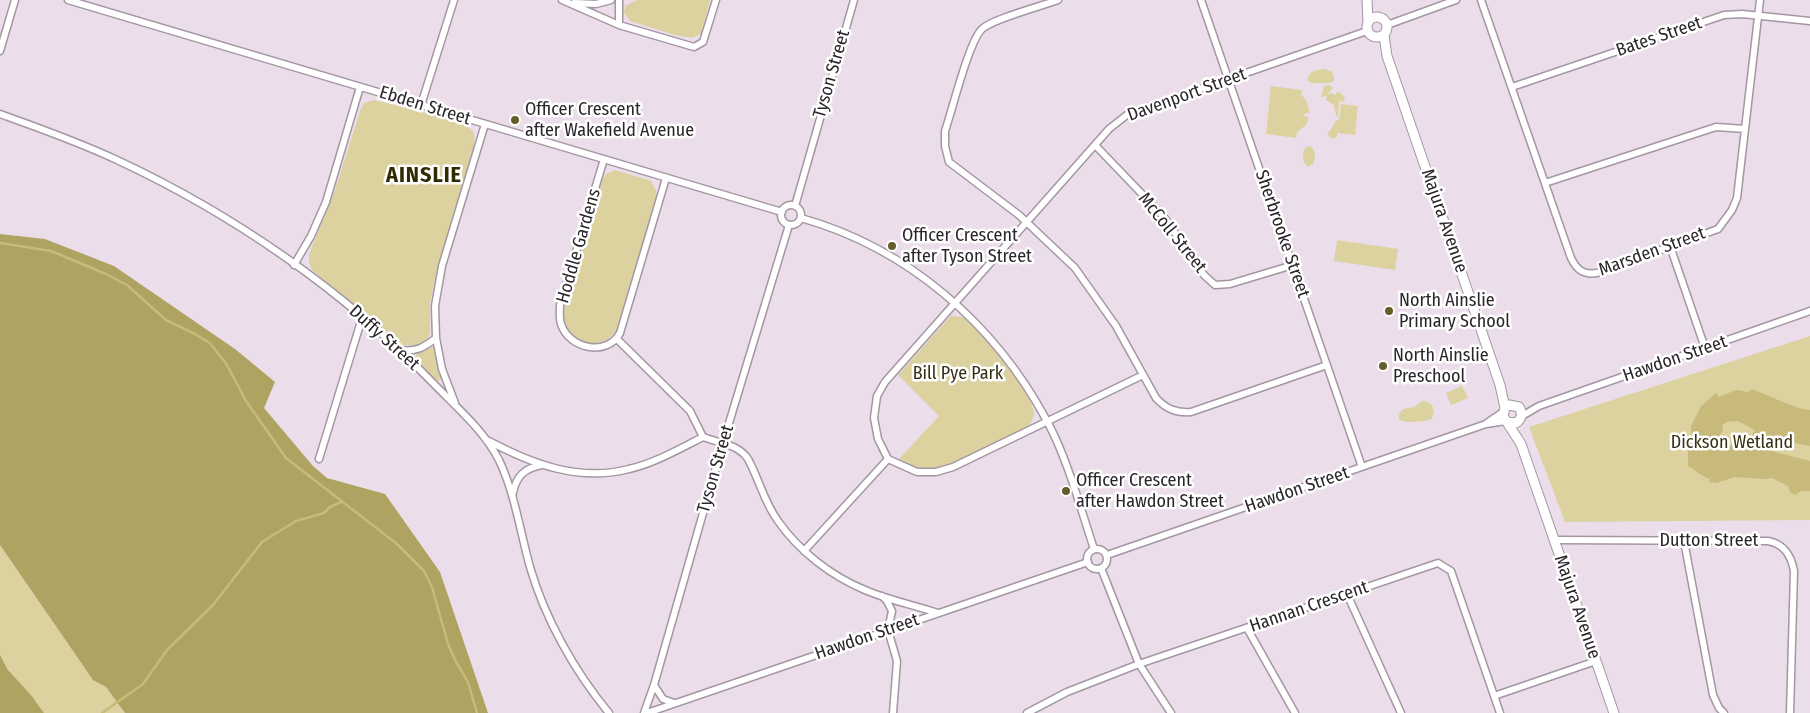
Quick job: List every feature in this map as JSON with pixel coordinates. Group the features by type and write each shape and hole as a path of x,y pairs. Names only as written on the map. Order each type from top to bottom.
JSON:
{"main road":[{"path":"1368,0 1371,36 1380,36 1387,30 1387,25 1382,18 1371,24"},
{"name":"Majura Avenue","path":"1380,36 1500,385 1505,416 1521,444 1614,713"},
{"name":"Majura Avenue","path":"1500,385 1519,412 1521,444"},
{"path":"1509,405 1519,412 1516,423 1505,416 1509,405"}],"street":[{"path":"0,51 15,0"},
{"name":"Ebden Street","path":"68,0 782,212"},
{"path":"421,105 454,0"},
{"path":"562,0 619,25 694,47 703,42 716,0"},
{"path":"570,3 596,4 611,0"},
{"path":"619,0 619,25"},
{"name":"Tyson Street","path":"795,206 854,0"},
{"path":"1058,0 996,21 982,29 973,43 946,131 945,146 949,162 1027,222 1075,268 1116,326 1156,398 1162,405 1176,411 1191,412 1327,365"},
{"name":"Sherbrooke Street","path":"1201,0 1362,467"},
{"path":"1387,25 1456,0"},
{"name":"Marsden Street","path":"1481,0 1576,269 1588,274 1597,273 1718,229 1732,210 1737,198 1760,0"},
{"name":"Bates Street","path":"1512,87 1724,14 1810,21"},
{"name":"Davenport Street","path":"888,459 878,439 874,418 877,396 889,377 1109,128 1128,114 1228,79 1371,24"},
{"path":"294,265 311,236 326,202 360,87"},
{"name":"Duffy Street","path":"0,114 61,136 116,159 162,182 239,227 339,298 401,350 488,440 513,494 531,569 542,599 556,630 584,680 609,713"},
{"path":"456,407 442,369 436,338 434,306 438,280 485,124"},
{"path":"1545,183 1716,127 1745,129"},
{"name":"McColl Street","path":"1095,145 1164,217 1204,275 1215,285 1230,284 1293,265"},
{"name":"Hoddle Gardens","path":"604,159 560,305 560,320 568,336 581,346 597,347 617,339"},
{"path":"666,178 623,326 617,339 690,411 703,437"},
{"path":"787,206 795,206 801,212 801,218 795,225 788,225 782,220 782,212 787,206"},
{"path":"801,218 853,237 902,262 957,300 1001,350 1020,376 1047,421 1067,468 1094,549"},
{"name":"Tyson Street","path":"645,713 788,225"},
{"path":"1670,246 1705,348"},
{"name":"Hawdon Street","path":"1519,412 1810,311"},
{"path":"319,459 362,318"},
{"path":"401,350 412,351 421,349 436,338"},
{"path":"804,551 888,459 917,472 936,472 953,467 1143,375"},
{"name":"Hawdon Street","path":"1107,556 1505,416"},
{"path":"488,440 512,453 542,465 584,473 628,470 652,462 703,437 734,447 744,453 766,501 778,521 804,551 818,563 839,577 865,590 938,613"},
{"path":"513,494 517,479 522,472 542,465"},
{"name":"Dutton Street","path":"1554,540 1768,541 1776,543 1789,554 1794,570 1790,713"},
{"path":"1684,541 1713,695 1719,708 1724,713"},
{"path":"1094,549 1103,550 1107,556 1107,563 1101,568 1093,568 1088,562 1088,554 1094,549"},
{"name":"Hawdon Street","path":"645,713 1088,562"},
{"name":"Hannan Crescent","path":"1027,713 1066,692 1139,664 1438,563 1451,571 1500,713"},
{"path":"1101,568 1139,664 1171,713"},
{"path":"1347,594 1401,713"},
{"path":"881,595 887,601 892,611 888,630 897,661 893,713"},
{"path":"1247,628 1295,713"},
{"path":"1494,696 1596,661"},
{"path":"654,685 663,699 675,703"}],"green space":[{"path":"637,0 710,0 701,34 692,38 675,35 630,21 624,13 625,6"},
{"path":"1324,69 1332,72 1334,76 1334,80 1331,83 1312,83 1307,80 1311,73"},
{"path":"1329,85 1333,88 1327,95 1331,93 1336,95 1339,92 1345,97 1343,102 1339,101 1338,117 1336,116 1334,105 1326,100 1327,96 1321,97 1324,86"},
{"path":"1271,86 1302,90 1301,95 1306,101 1309,110 1309,113 1305,113 1304,116 1309,117 1306,125 1297,132 1296,138 1266,134"},
{"path":"374,100 456,122 472,130 475,139 437,271 430,302 430,333 425,342 416,346 403,345 312,270 309,262 309,254 335,190 360,111 364,103"},
{"path":"1341,104 1358,106 1355,135 1337,133 1337,137 1332,139 1327,134 1336,120 1339,120"},
{"path":"1310,146 1315,157 1313,164 1308,167 1304,163 1303,155 1304,149"},
{"path":"615,170 651,181 657,197 616,331 608,339 589,344 580,341 567,329 564,319 564,308 602,180 606,174"},
{"path":"1337,240 1398,249 1395,270 1334,261"},
{"name":"Bill Pye Park","path":"951,316 964,317 994,349 1017,379 1032,406 1034,415 1026,428 959,462 935,469 912,466 899,459 939,416 898,375"},
{"name":"Dickson Wetland","path":"1810,336 1810,520 1565,522 1529,427"},
{"path":"433,347 441,376 439,381 434,379 414,358 418,353"},
{"path":"1462,386 1468,398 1451,405 1446,393"},
{"path":"1422,401 1432,405 1434,411 1432,419 1406,422 1399,419 1399,414 1403,409 1414,407"},
{"path":"0,545 93,680 106,687 125,713 44,713 31,695 8,670 0,655"}],"shaded area":[{"path":"0,234 45,239 114,266 235,349 275,382 264,408 313,466 327,478 385,494 440,572 488,713 125,713 106,687 93,680 0,545"},
{"path":"1752,389 1791,405 1810,410 1810,446 1764,437 1760,441 1760,448 1810,461 1810,491 1801,491 1795,495 1790,492 1788,486 1772,478 1735,477 1716,483 1709,482 1710,479 1688,466 1688,440 1692,439 1691,426 1701,406 1716,393 1719,397 1736,390 1748,392","holes":["1738,421 1755,430 1745,449 1727,443 1720,435 1723,431 1722,425 1727,422"]},
{"path":"0,655 8,670 31,695 44,713 0,713"}],"waterway":[{"path":"0,243 51,251 106,274 127,285 166,320 210,343 227,365 246,401 286,458 397,544 424,571 432,587 448,644 468,682 477,713"},
{"path":"102,713 143,684 167,650 213,605 262,542 296,521 324,513 330,507 341,502"}],"place":[{"name":"Officer Crescent after Wakefield Avenue","path":"515,120"},
{"name":"Officer Crescent after Tyson Street","path":"892,246"},
{"name":"North Ainslie Primary School","path":"1389,311"},
{"name":"North Ainslie Preschool","path":"1383,366"},
{"name":"Officer Crescent after Hawdon Street","path":"1066,491"}],"district":[{"name":"AINSLIE","path":"424,176"}]}
